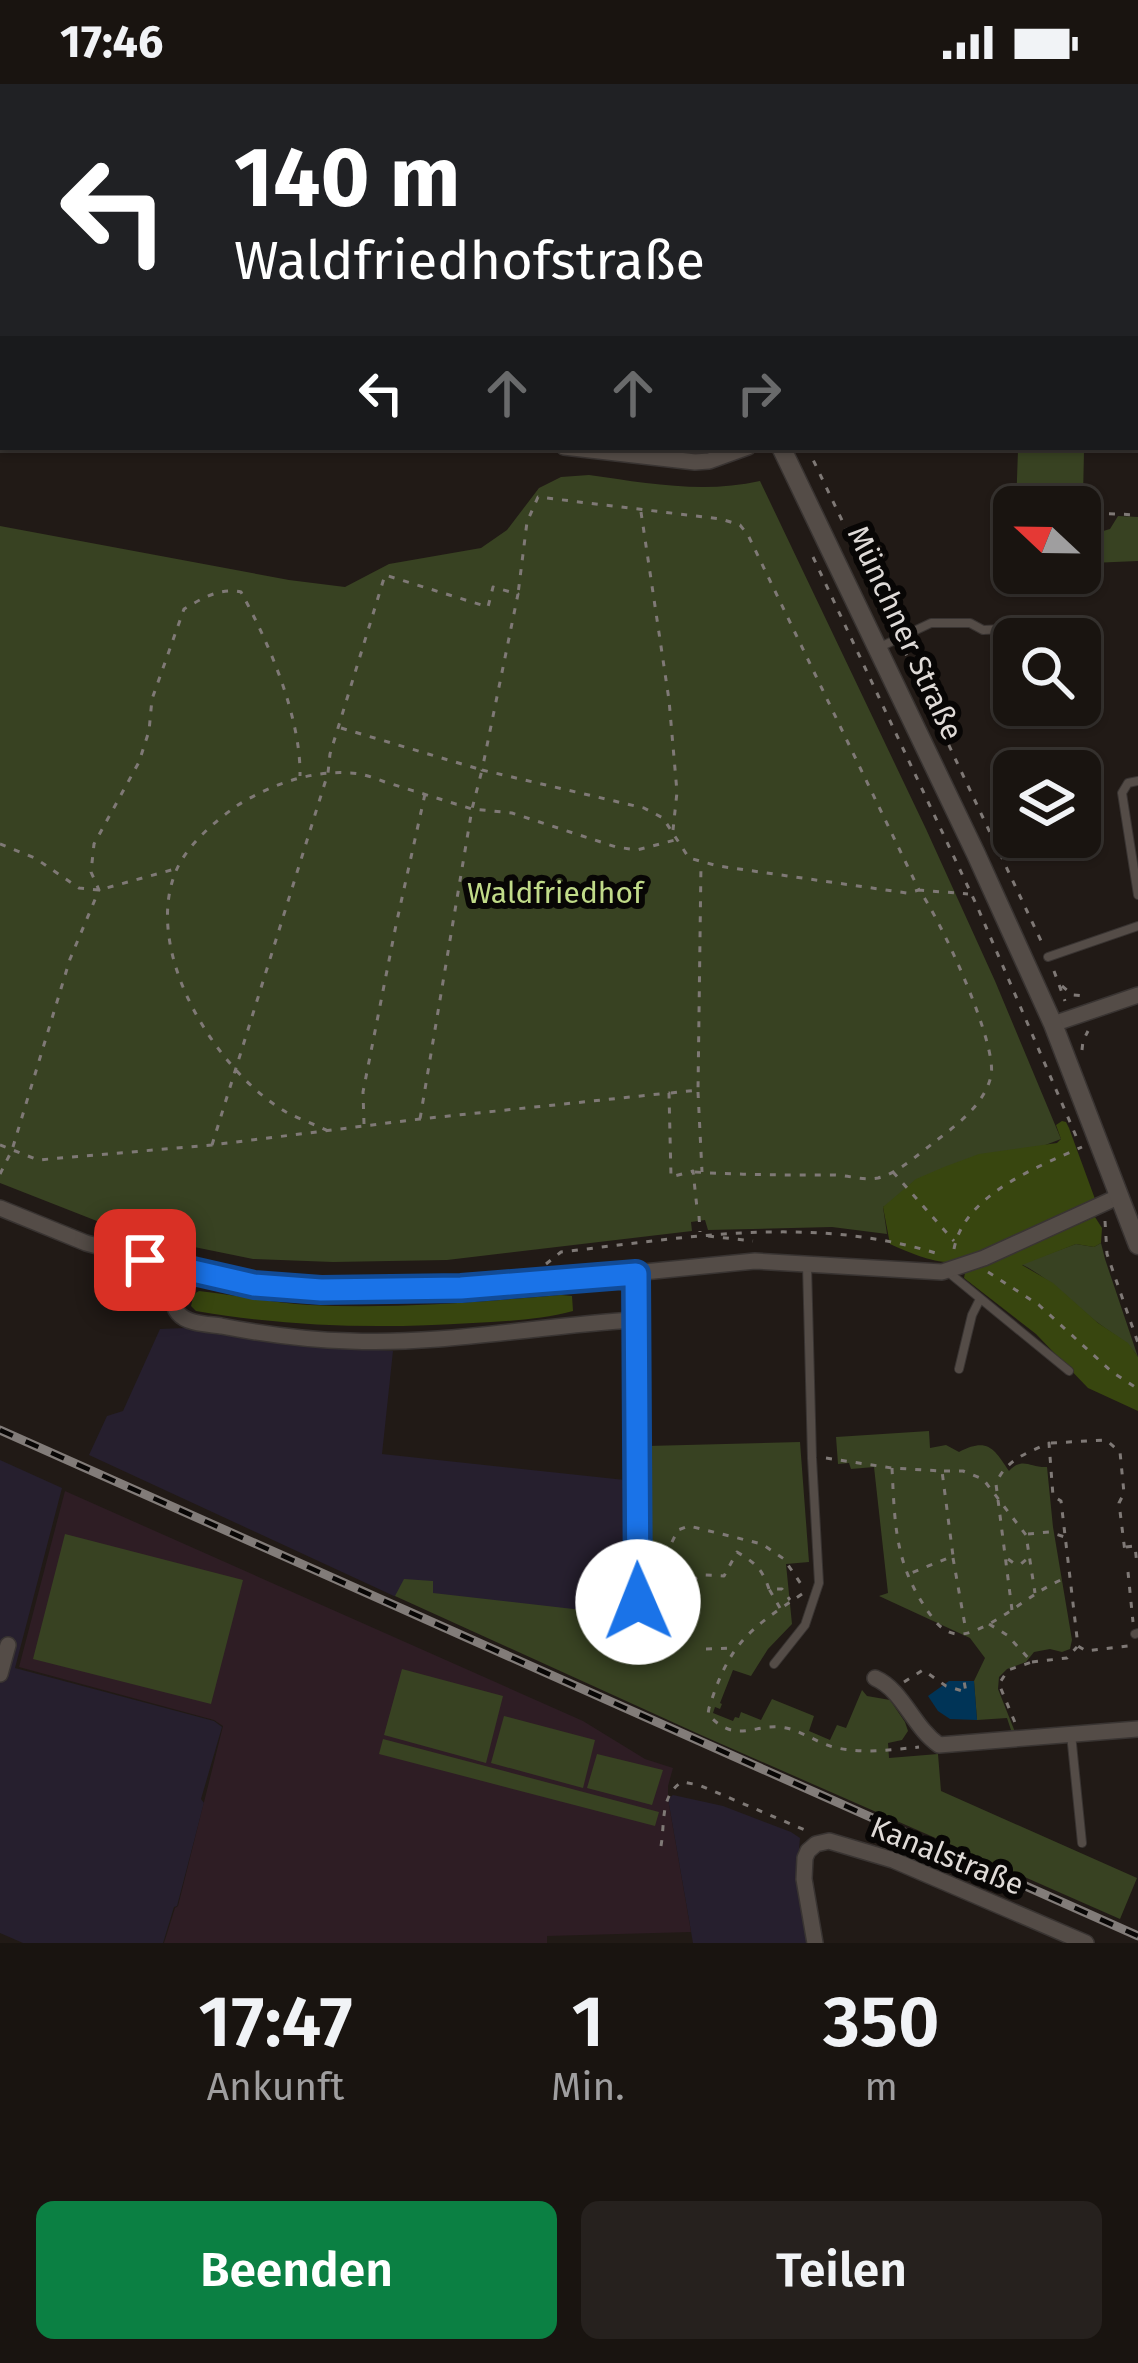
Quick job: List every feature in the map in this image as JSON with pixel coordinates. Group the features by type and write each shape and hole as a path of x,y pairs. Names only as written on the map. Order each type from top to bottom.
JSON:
{"street":[{"path":"590,450 694,462 740,450"},
{"name":"Münchner Straße","path":"783,450 1053,1024 1138,1245"},
{"path":"1053,1024 1138,995"},
{"path":"0,1208 86,1243 178,1269 254,1285 381,1291 636,1274 716,1263 947,1271 1120,1196"},
{"path":"178,1269 174,1309 186,1320 240,1330 354,1342 636,1320"},
{"path":"636,1274 638,1602"},
{"path":"0,1674 8,1645"},
{"path":"875,1678 889,1684 919,1728 939,1745 1138,1729"},
{"name":"Kanalstraße","path":"814,1943 805,1858 816,1844 829,1840 893,1860 1087,1943"}],"lane":[{"path":"879,647 931,623 970,622 993,629"},
{"path":"1138,781 1128,783 1122,793 1138,895"},
{"path":"1048,957 1138,926"},
{"path":"774,1664 805,1625 819,1583 807,1263"},
{"path":"947,1271 1069,1371"},
{"path":"959,1369 980,1299"},
{"path":"1071,1734 1082,1844"}],"path":[{"path":"420,1119 472,809 518,594 527,522 538,497 721,519 740,525 748,535 951,948 986,1043 992,1073 981,1100 951,1129 893,1172 871,1179 840,1174 702,1172 670,1177 669,1093"},
{"path":"640,508 669,700 677,792 673,831"},
{"path":"1101,513 1138,515"},
{"path":"810,549 971,895 1081,1148 1000,1189 977,1206 954,1250 1039,1305 1094,1357 1138,1389"},
{"path":"212,1145 385,575 488,607 494,587 518,594"},
{"path":"0,1174 12,1150 70,958 99,890 91,872 94,844 139,762 152,699 184,609 229,589 241,592 296,721 300,777"},
{"path":"339,727 482,770 644,808 663,818 689,858 908,893 971,895"},
{"path":"328,1130 286,1111 257,1090 200,1021 184,990 166,925 170,894 177,868 221,816 254,795 300,777 354,772 472,809 512,813 616,848 637,850 677,839"},
{"path":"364,1126 363,1092 425,794"},
{"path":"0,844 35,858 79,888 99,890 177,868"},
{"path":"701,861 698,1090 702,1172"},
{"path":"1057,979 1073,995 1092,995"},
{"path":"0,1145 38,1160 698,1090"},
{"path":"694,1172 698,1208"},
{"path":"893,1172 955,1242"},
{"path":"1100,1205 1107,1254 1138,1343"},
{"path":"698,1216 700,1235"},
{"path":"540,1266 561,1252 753,1231 844,1233 891,1240 970,1263"},
{"path":"700,1235 753,1241"},
{"path":"1012,1610 996,1484 1010,1463 1049,1443 1106,1440 1120,1452 1125,1550 1135,1546 1138,1567"},
{"path":"1019,1738 999,1684 1008,1670 1067,1658 1078,1646 1061,1501 1053,1496 1049,1443"},
{"path":"812,1459 963,1471 983,1480 1026,1534 1035,1595"},
{"path":"892,1468 896,1527 906,1575 946,1632 957,1636 989,1624 1070,1576"},
{"path":"942,1471 966,1634"},
{"path":"780,1609 764,1571 737,1552 724,1576 705,1575 671,1588 672,1538 689,1526 762,1544 784,1559 806,1592 760,1623 727,1658 708,1714 717,1723 748,1732 787,1728 840,1749 939,1745"},
{"path":"1026,1534 1048,1532 1065,1537"},
{"path":"1007,1558 1021,1564 1029,1555"},
{"path":"906,1575 952,1556"},
{"path":"1078,1646 1086,1651 1128,1646 1136,1634 1128,1576 1138,1578"},
{"path":"769,1588 782,1589 790,1602"},
{"path":"989,1624 1015,1642 1032,1663"},
{"path":"706,1649 735,1648"},
{"path":"892,1689 923,1670 958,1691 966,1692 964,1681"},
{"path":"662,1846 670,1791 690,1781 829,1840"}],"shaded area":[{"path":"185,1328 267,1342 393,1351 382,1454 625,1480 622,1623 523,1621 394,1596 89,1455 107,1416 123,1411 160,1329"},
{"path":"0,1460 62,1488 15,1668 222,1727 177,1906 163,1943 23,1943 0,1933"},
{"path":"65,1491 583,1721 645,1759 673,1768 668,1799 691,1932 547,1936 547,1943 164,1943 178,1906 223,1726 19,1667"},
{"path":"673,1795 723,1806 800,1838 797,1873 808,1943 693,1943 668,1799"}],"green space":[{"path":"1018,450 1084,451 1083,486 1017,486"},
{"name":"Waldfriedhof","path":"589,475 696,487 760,481 926,829 1061,1139 883,1207 887,1234 832,1227 708,1230 705,1220 691,1222 692,1231 447,1260 253,1259 155,1239 0,1183 0,526 345,587 389,564 481,548 507,530 539,488 561,477"},
{"path":"1118,516 1138,517 1138,561 1101,563 1101,532 1110,529"},
{"path":"1062,1121 1069,1128 1095,1199 955,1262 930,1259 890,1244 883,1207 916,1179 979,1154 1057,1143 1061,1139 1056,1125"},
{"path":"1095,1217 1102,1228 1101,1243 1094,1247 1076,1244 1022,1265 1053,1283 1128,1343 1138,1357 1138,1411 1088,1388 1036,1334 964,1278 965,1273"},
{"path":"1101,1243 1138,1357 1123,1340 1021,1264 1076,1244 1094,1247"},
{"path":"199,1291 341,1306 561,1295 572,1296 573,1311 523,1320 438,1325 299,1323 196,1311 191,1306"},
{"path":"929,1431 930,1448 946,1445 959,1452 984,1446 1009,1471 1023,1463 1047,1467 1072,1640 1070,1649 1034,1652 999,1677 998,1689 1012,1733 1007,1718 977,1720 974,1681 985,1658 970,1638 879,1596 888,1593 874,1467 851,1469 849,1463 838,1464 836,1437"},
{"path":"800,1442 809,1562 786,1564 792,1624 751,1676 733,1670 720,1709 715,1707 713,1713 733,1721 741,1712 761,1720 772,1699 814,1716 809,1731 830,1740 837,1725 846,1728 862,1690 867,1696 890,1700 908,1731 902,1740 888,1743 889,1758 938,1754 941,1791 1137,1878 1120,1919 395,1596 404,1579 433,1581 433,1593 617,1614 624,1561 630,1563 632,1608 641,1609 649,1586 647,1446"},
{"path":"65,1534 243,1580 211,1704 33,1659"},
{"path":"402,1669 503,1696 486,1763 384,1735"},
{"path":"504,1716 595,1740 583,1788 491,1763"},
{"path":"383,1739 659,1812 655,1826 379,1754"},
{"path":"597,1754 663,1770 652,1805 587,1788"}],"water":[{"path":"949,1681 974,1681 977,1720 950,1719 938,1711 928,1696"}],"railway":[{"path":"0,1430 1138,1936"}],"route":[{"path":"145,1260 254,1285 321,1290 461,1288 636,1274 638,1602"}]}
